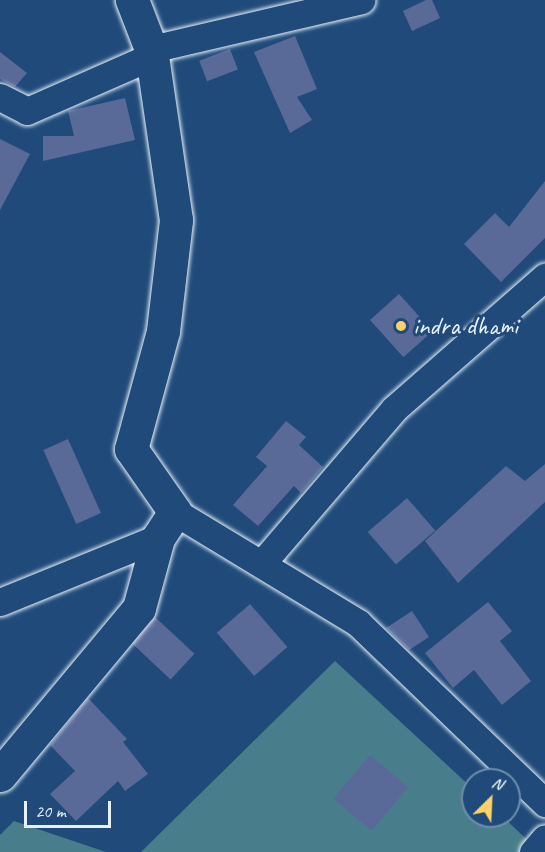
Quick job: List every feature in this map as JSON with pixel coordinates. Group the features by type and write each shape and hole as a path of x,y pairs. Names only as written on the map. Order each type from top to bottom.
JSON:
{"street":[{"path":"132,0 151,53 176,220 163,331 130,449 167,525 263,562 358,623 545,803"},
{"path":"0,97 27,111 151,53 361,0"},
{"path":"263,562 394,409 545,277"},
{"path":"0,602 167,525"},
{"path":"0,775 139,608 167,525"},
{"path":"533,852 545,838"}],"green space":[{"path":"335,661 461,778 461,828 515,828 540,852 141,852"},
{"path":"14,821 106,852 0,852 0,835"}],"building":[{"path":"426,0 432,0 440,18 412,31 403,11"},
{"path":"295,36 317,89 297,97 312,120 290,133 254,52"},
{"path":"230,49 238,70 207,81 199,61"},
{"path":"0,52 27,73 15,87 0,79"},
{"path":"125,98 135,140 43,161 43,136 74,136 68,111"},
{"path":"0,139 30,154 0,210"},
{"path":"545,181 545,238 501,282 464,244 495,213 509,227"},
{"name":"indra dhami","path":"399,294 432,331 403,357 370,320"},
{"path":"286,421 306,437 299,445 323,467 301,493 294,486 258,526 233,505 267,466 256,457"},
{"path":"68,439 101,513 76,524 43,450"},
{"path":"545,464 545,502 458,583 425,541 506,466 525,481"},
{"path":"407,498 435,530 396,565 368,532"},
{"path":"488,602 512,631 500,641 531,681 502,705 474,670 453,688 425,653"},
{"path":"250,604 287,647 254,676 217,633"},
{"path":"412,611 429,637 409,650 386,628"},
{"path":"155,617 194,654 171,679 131,643"},
{"path":"88,698 127,739 123,742 148,774 125,791 118,781 76,821 50,794 75,771 50,745"},
{"path":"370,755 408,787 372,831 333,799"}],"place":[{"name":"indra dhami","path":"401,326"}]}
